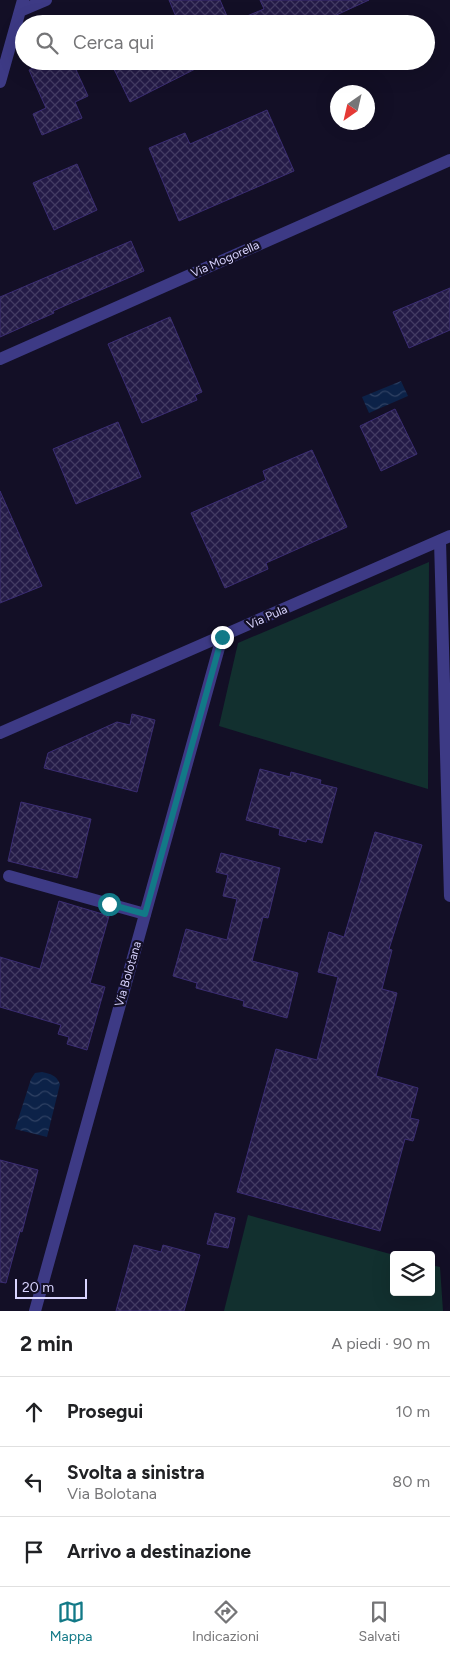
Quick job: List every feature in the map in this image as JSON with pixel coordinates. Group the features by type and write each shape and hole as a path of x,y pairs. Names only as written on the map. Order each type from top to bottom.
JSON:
{"street":[{"path":"21,6 46,0"},
{"path":"0,82 15,28"},
{"name":"Via Mogorella","path":"0,359 450,160"},
{"path":"445,538 450,896"},
{"name":"Via Pula","path":"0,733 445,538"},
{"name":"Via Bolotana","path":"35,1311 222,637"},
{"path":"9,876 145,914"}],"green space":[{"path":"429,562 428,789 219,726 238,643"},
{"path":"248,1215 390,1254 390,1296 435,1296 435,1266 440,1267 443,1311 224,1311"}],"water":[{"path":"401,381 408,396 369,413 362,397"},
{"path":"42,1072 53,1075 60,1084 47,1137 15,1129 31,1079 35,1073"}],"building":[{"path":"169,0 220,0 227,15 175,15"},
{"path":"260,0 369,0 336,15 249,15 264,9"},
{"path":"29,70 76,70 88,96 75,102 82,118 42,135 33,114 46,108"},
{"path":"114,70 193,70 130,102"},
{"path":"267,110 294,171 179,221 149,148 185,133 190,144"},
{"path":"77,164 97,210 54,230 33,183"},
{"path":"131,241 144,271 53,311 54,313 0,337 0,297"},
{"path":"450,288 450,330 409,348 393,312"},
{"path":"170,317 202,392 195,395 197,400 142,423 108,344"},
{"path":"395,409 417,454 381,471 360,426"},
{"path":"118,422 141,477 76,504 53,449"},
{"path":"312,450 347,527 266,563 268,569 225,588 191,513 266,480 263,471"},
{"path":"0,491 42,586 0,603"},
{"path":"132,714 155,720 137,792 44,768 48,753 117,722 130,725"},
{"path":"260,769 290,777 291,772 321,780 320,784 337,788 322,843 307,839 306,842 279,835 280,829 246,820"},
{"path":"21,802 91,819 77,878 8,861"},
{"path":"375,832 422,845 389,949 392,950 382,989 397,993 376,1076 418,1088 410,1118 419,1120 413,1141 405,1139 380,1231 237,1192 276,1049 317,1060 338,977 318,972 329,932 344,937"},
{"path":"221,853 280,868 268,918 263,917 252,961 298,973 287,1018 243,1006 244,1001 196,988 197,983 173,976 186,929 227,940 237,899 223,896 228,875 216,872"},
{"path":"59,901 109,916 90,983 105,987 87,1050 67,1044 69,1037 58,1034 61,1025 0,1007 0,957 40,969"},
{"path":"0,1160 38,1170 6,1283 0,1282"},
{"path":"215,1213 235,1218 228,1248 207,1244"},
{"path":"134,1245 161,1252 163,1245 200,1255 184,1311 116,1311"}],"route":[{"path":"109,904 145,914 222,637"}]}
